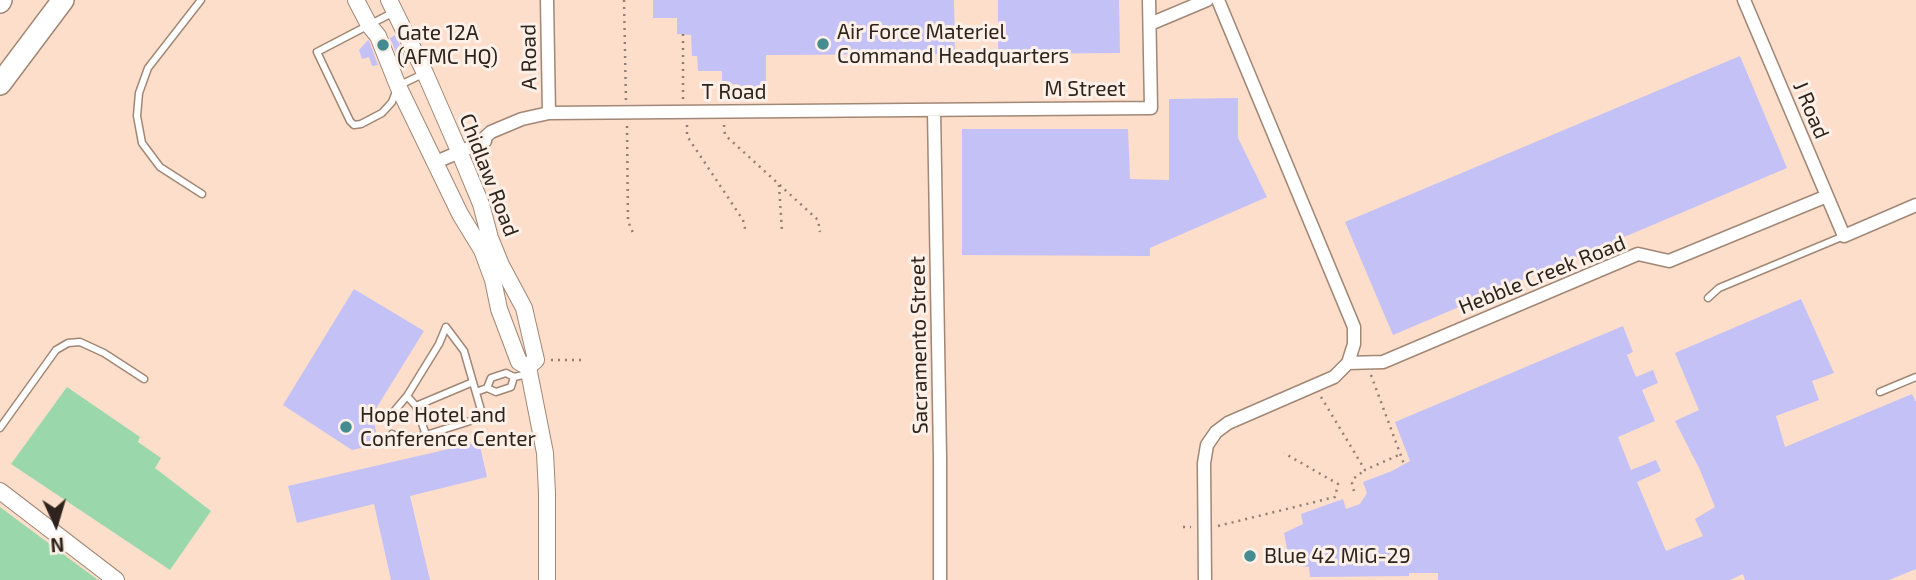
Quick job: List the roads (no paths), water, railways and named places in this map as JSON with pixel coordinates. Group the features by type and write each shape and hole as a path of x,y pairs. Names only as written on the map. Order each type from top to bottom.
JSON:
{"main road":[{"path":"0,84 64,0"}],"street":[{"path":"356,0 369,25"},
{"name":"A Road","path":"547,0 549,113"},
{"path":"1149,0 1150,24 1207,0"},
{"path":"1205,580 1204,463 1207,445 1216,432 1228,423 1334,377 1348,363 1354,344 1354,327 1218,0"},
{"name":"J Road","path":"1744,0 1844,236"},
{"name":"Chidlaw Road","path":"393,6 481,204 494,247 524,308 536,360 524,372"},
{"name":"M Street","path":"934,110 1150,108 1150,24"},
{"name":"Chidlaw Road","path":"369,25 371,39 385,71 398,86 460,214 482,250 493,280 499,309 524,372 544,453 547,580"},
{"name":"T Road","path":"436,162 480,142 513,131 536,117 549,113 934,110"},
{"name":"Sacramento Street","path":"934,110 940,580"},
{"name":"Hebble Creek Road","path":"1348,363 1383,362 1638,254 1669,261 1827,196"},
{"path":"1844,236 1916,205"},
{"path":"0,491 116,580"}],"lane":[{"path":"201,0 148,68 139,93 137,117 142,143 160,167 202,194"},
{"path":"393,6 369,25 317,52 350,121 354,125 361,124 382,113 393,102 398,86 425,73"},
{"path":"1708,298 1719,288 1844,236"},
{"path":"389,420 439,344 446,327 464,351 482,417 407,439 399,439 392,434"},
{"path":"0,428 56,350 68,344 80,342 144,379"},
{"path":"487,388 491,378 506,373 524,372"},
{"path":"475,392 487,388 496,392 511,387 524,372"},
{"path":"1880,392 1916,377"},
{"path":"416,406 473,382"},
{"path":"407,396 416,406 426,435"}],"place":[{"name":"Air Force Materiel Command Headquarters","path":"823,44"},
{"name":"Gate 12A (AFMC HQ)","path":"383,45"},
{"name":"Hope Hotel and Conference Center","path":"346,427"},
{"name":"Blue 42 MiG-29","path":"1250,556"}]}
